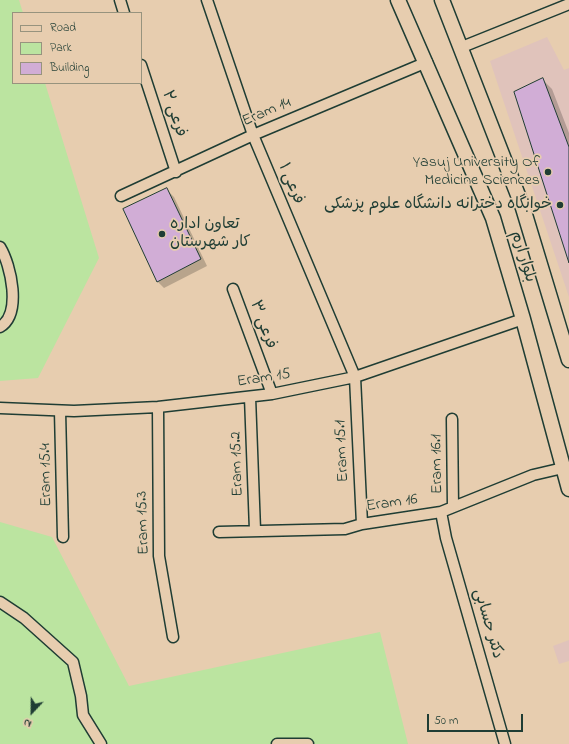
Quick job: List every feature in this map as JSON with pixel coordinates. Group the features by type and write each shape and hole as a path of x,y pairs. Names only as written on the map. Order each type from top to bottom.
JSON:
{"main road":[{"name":"بلوار ارم","path":"398,0 427,62 493,218 523,319 569,490"},
{"name":"بلوار ارم","path":"442,0 462,47 523,208 569,360"}],"street":[{"path":"120,0 124,12"},
{"name":"فرعی ۱","path":"207,0 253,135 355,377"},
{"path":"462,47 569,4"},
{"name":"Eram 14","path":"121,196 176,172 253,135 427,62"},
{"name":"فرعی ۲","path":"142,68 176,172"},
{"path":"0,247 11,273 13,294 8,319 0,327"},
{"name":"فرعی ۳","path":"233,289 272,394"},
{"name":"Eram 15","path":"0,408 60,411 158,407 272,394 355,377 523,319"},
{"name":"Eram 15.1","path":"355,377 362,524"},
{"name":"Eram 15.2","path":"250,397 255,530"},
{"name":"Eram 15.3","path":"158,407 159,556 173,637"},
{"name":"Eram 15.4","path":"60,411 63,538"},
{"name":"Eram 16.1","path":"452,419 454,507"},
{"name":"Eram 16","path":"219,532 345,529 362,524 441,512 533,475 563,468"},
{"name":"دکتر حسابی","path":"441,512 446,538 505,744"},
{"path":"0,602 24,618 73,662 81,696 83,715 101,744"},
{"path":"277,744 308,744"}],"shaded area":[{"name":"Yasuj University Of Medicine Sciences","path":"547,37 564,70 569,68 569,297 490,61"},
{"path":"569,640 569,661 559,664 553,646"}],"green space":[{"path":"0,0 19,0 23,12 12,12 12,84 45,84 99,258 38,378 0,381"},
{"path":"0,522 52,537 129,686 380,632 408,744 0,744"}],"building":[{"name":"خوابگاه دخترانه دانشگاه علوم پزشکی","path":"543,78 569,147 569,263 514,92"},
{"name":"تعاون اداره کار شهرستان","path":"167,188 201,259 157,282 123,209"}],"place":[{"name":"Yasuj University Of Medicine Sciences","path":"548,172"},
{"name":"خوابگاه دخترانه دانشگاه علوم پزشکی","path":"560,205"},
{"name":"تعاون اداره کار شهرستان","path":"162,234"}]}
